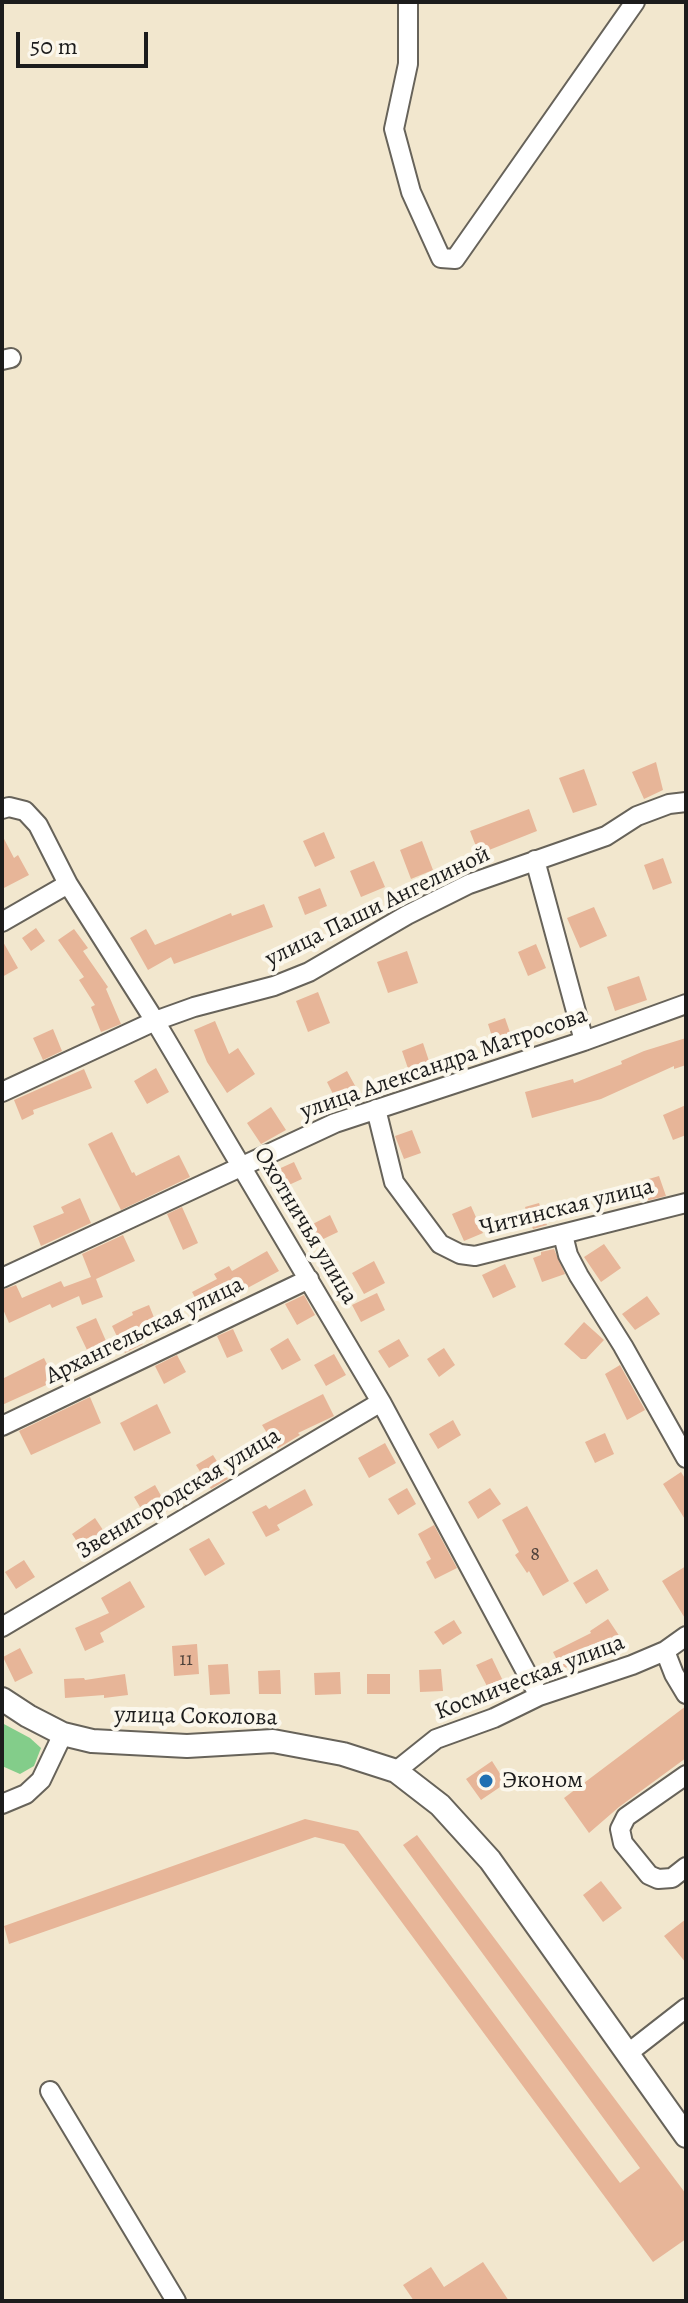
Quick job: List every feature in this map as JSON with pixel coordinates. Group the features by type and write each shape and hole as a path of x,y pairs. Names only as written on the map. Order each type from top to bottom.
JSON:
{"main road":[{"name":"улица Соколова","path":"2,1699 63,1734 92,1741 187,1746 273,1741 343,1754 396,1771 440,1805 490,1860 685,2134"}],"street":[{"path":"408,2 408,64 394,129 411,192 441,258 455,259 635,2"},
{"name":"улица Паши Ангелиной","path":"2,1092 155,1021 194,1007 274,986 309,972 469,884 606,836 637,816 658,808 686,802"},
{"name":"Охотничья улица","path":"2,809 9,807 25,811 38,825 68,884 155,1021 381,1402 539,1696"},
{"path":"535,860 584,1041"},
{"path":"2,922 68,884"},
{"name":"улица Александра Матросова","path":"2,1278 335,1123 686,1004"},
{"name":"Читинская улица","path":"376,1109 394,1182 440,1244 460,1254 475,1256 686,1203"},
{"path":"563,1235 568,1255 579,1276 623,1346 686,1458"},
{"name":"Архангельская улица","path":"2,1426 309,1279"},
{"name":"Звенигородская улица","path":"2,1627 381,1402"},
{"name":"Космическая улица","path":"396,1771 436,1739 494,1718 539,1696 632,1665 665,1651 686,1636"},
{"path":"665,1651 686,1694"},
{"path":"2,1804 26,1794 41,1780 63,1734"},
{"path":"686,1775 626,1817 620,1829 623,1843 649,1875 658,1879 672,1878 686,1867"},
{"path":"627,2054 686,2008"},
{"path":"50,2091 176,2301"}],"green space":[{"path":"2,1723 30,1738 41,1748 34,1766 20,1774 2,1766"}],"building":[{"path":"656,762 663,790 644,799 632,772"},
{"path":"584,769 597,805 573,813 559,778"},
{"path":"529,809 537,831 479,854 470,831"},
{"path":"324,832 335,858 315,867 303,841"},
{"path":"2,835 14,858 18,855 29,875 2,889"},
{"path":"422,841 433,870 411,879 400,850"},
{"path":"663,858 672,883 653,890 644,865"},
{"path":"374,861 385,887 361,897 350,871"},
{"path":"320,888 327,906 305,915 298,897"},
{"path":"264,904 273,927 174,964 171,957 148,970 130,938 146,929 155,945 231,913 232,916"},
{"path":"594,907 607,936 580,948 567,918"},
{"path":"36,928 45,941 31,951 22,938"},
{"path":"74,929 88,948 83,951 108,987 106,989 121,1024 101,1032 91,1007 95,1005 79,980 84,977 58,940"},
{"path":"2,940 18,968 2,977"},
{"path":"536,944 546,968 528,976 518,952"},
{"path":"407,951 418,983 388,993 377,962"},
{"path":"639,976 647,1000 615,1011 607,987"},
{"path":"318,992 330,1023 308,1032 296,1001"},
{"path":"505,1018 513,1041 495,1046 488,1024"},
{"path":"215,1021 229,1054 238,1048 255,1074 227,1093 207,1062 194,1030"},
{"path":"53,1029 62,1051 43,1060 33,1038"},
{"path":"686,1038 686,1065 674,1069 674,1066 601,1099 532,1118 525,1092 573,1079 574,1083 622,1064 621,1061 644,1051"},
{"path":"423,1043 433,1073 412,1080 402,1051"},
{"path":"156,1068 169,1092 147,1104 134,1081"},
{"path":"84,1069 92,1088 33,1110 34,1114 22,1120 14,1100"},
{"path":"347,1071 359,1093 338,1104 327,1082"},
{"path":"686,1105 686,1135 673,1140 663,1115"},
{"path":"271,1107 286,1130 261,1144 247,1123"},
{"path":"412,1130 421,1153 404,1159 395,1136"},
{"path":"112,1132 136,1176 179,1155 190,1177 121,1210 88,1144"},
{"path":"294,1162 302,1179 280,1189 272,1172"},
{"path":"659,1176 666,1196 642,1202 635,1183"},
{"path":"80,1198 91,1223 41,1246 33,1226 64,1213 61,1207"},
{"path":"539,1203 547,1225 533,1229 525,1207"},
{"path":"471,1206 483,1233 464,1241 452,1214"},
{"path":"182,1207 198,1243 183,1250 167,1214"},
{"path":"330,1215 338,1232 317,1242 309,1226"},
{"path":"123,1235 135,1261 96,1279 103,1297 82,1305 79,1296 52,1308 50,1304 9,1323 2,1307 2,1290 16,1285 22,1298 61,1281 64,1287 91,1277 82,1254"},
{"path":"604,1244 621,1268 601,1282 584,1257"},
{"path":"554,1249 565,1274 542,1282 533,1258"},
{"path":"267,1251 279,1271 203,1312 192,1292 217,1279 214,1274 229,1266 232,1271"},
{"path":"374,1261 385,1283 364,1294 352,1273"},
{"path":"505,1264 516,1287 493,1298 482,1275"},
{"path":"377,1293 385,1310 361,1322 352,1305"},
{"path":"304,1295 315,1315 297,1325 285,1304"},
{"path":"647,1296 660,1314 635,1330 622,1314"},
{"path":"149,1305 157,1325 138,1333 143,1344 125,1353 112,1326"},
{"path":"96,1318 106,1341 87,1350 76,1327"},
{"path":"584,1322 604,1340 586,1359 581,1359 564,1344"},
{"path":"233,1329 243,1351 227,1358 217,1336"},
{"path":"288,1338 301,1360 282,1370 270,1349"},
{"path":"399,1339 409,1356 389,1368 378,1351"},
{"path":"444,1348 455,1365 439,1377 427,1359"},
{"path":"334,1354 346,1375 326,1386 314,1365"},
{"path":"177,1355 186,1372 164,1384 155,1366"},
{"path":"44,1358 55,1381 2,1405 2,1379"},
{"path":"620,1365 645,1410 627,1420 605,1374"},
{"path":"323,1394 334,1416 298,1433 300,1435 277,1449 262,1425"},
{"path":"90,1397 101,1423 31,1455 19,1431"},
{"path":"157,1404 171,1433 134,1451 120,1423"},
{"path":"453,1420 461,1435 438,1449 429,1434"},
{"path":"605,1433 614,1454 595,1463 585,1442"},
{"path":"385,1443 396,1463 369,1478 358,1458"},
{"path":"213,1455 228,1479 211,1489 196,1465"},
{"path":"681,1472 686,1480 686,1521 663,1484"},
{"path":"155,1485 169,1510 149,1522 134,1497"},
{"path":"407,1488 416,1504 398,1515 388,1499"},
{"path":"490,1488 501,1504 478,1519 468,1502"},
{"path":"305,1489 313,1505 277,1525 280,1530 266,1537 252,1512 266,1505 269,1509"},
{"path":"527,1506 569,1581 543,1596 529,1571 527,1573 515,1555 519,1552 502,1520"},
{"path":"95,1518 111,1542 87,1557 72,1534"},
{"path":"434,1525 457,1568 435,1579 426,1562 431,1559 418,1534"},
{"path":"209,1538 225,1564 205,1576 189,1549"},
{"path":"24,1560 35,1577 16,1589 5,1572"},
{"path":"686,1566 686,1620 662,1581"},
{"path":"597,1569 609,1590 586,1604 573,1583"},
{"path":"130,1581 145,1607 100,1633 104,1642 85,1651 75,1628 109,1613 101,1598"},
{"path":"608,1619 620,1637 562,1670 553,1652 591,1633"},
{"path":"454,1620 462,1633 443,1645 434,1632"},
{"path":"197,1644 199,1674 174,1676 172,1646"},
{"path":"20,1648 33,1673 15,1682 3,1657"},
{"path":"492,1658 503,1681 488,1688 476,1665"},
{"path":"228,1664 230,1694 210,1695 208,1665"},
{"path":"441,1669 443,1691 420,1692 419,1670"},
{"path":"280,1670 281,1694 259,1694 258,1671"},
{"path":"340,1672 341,1694 315,1695 314,1673"},
{"path":"125,1674 128,1695 65,1698 64,1679 85,1680"},
{"path":"367,1674 390,1674 390,1694 367,1694"},
{"path":"686,1706 686,1758 589,1833 564,1798"},
{"name":"Эконом","path":"492,1761 506,1783 481,1800 466,1779"},
{"path":"305,1819 358,1831 620,2183 640,2168 403,1845 417,1835 686,2194 686,2239 653,2262 344,1844 315,1837 9,1944 4,1926"},
{"path":"601,1881 622,1908 603,1922 583,1895"},
{"path":"686,1919 686,1963 664,1936"},
{"path":"483,2262 509,2301 414,2301 403,2285 431,2267 444,2287"}],"place":[{"name":"Эконом","path":"486,1781"}]}
